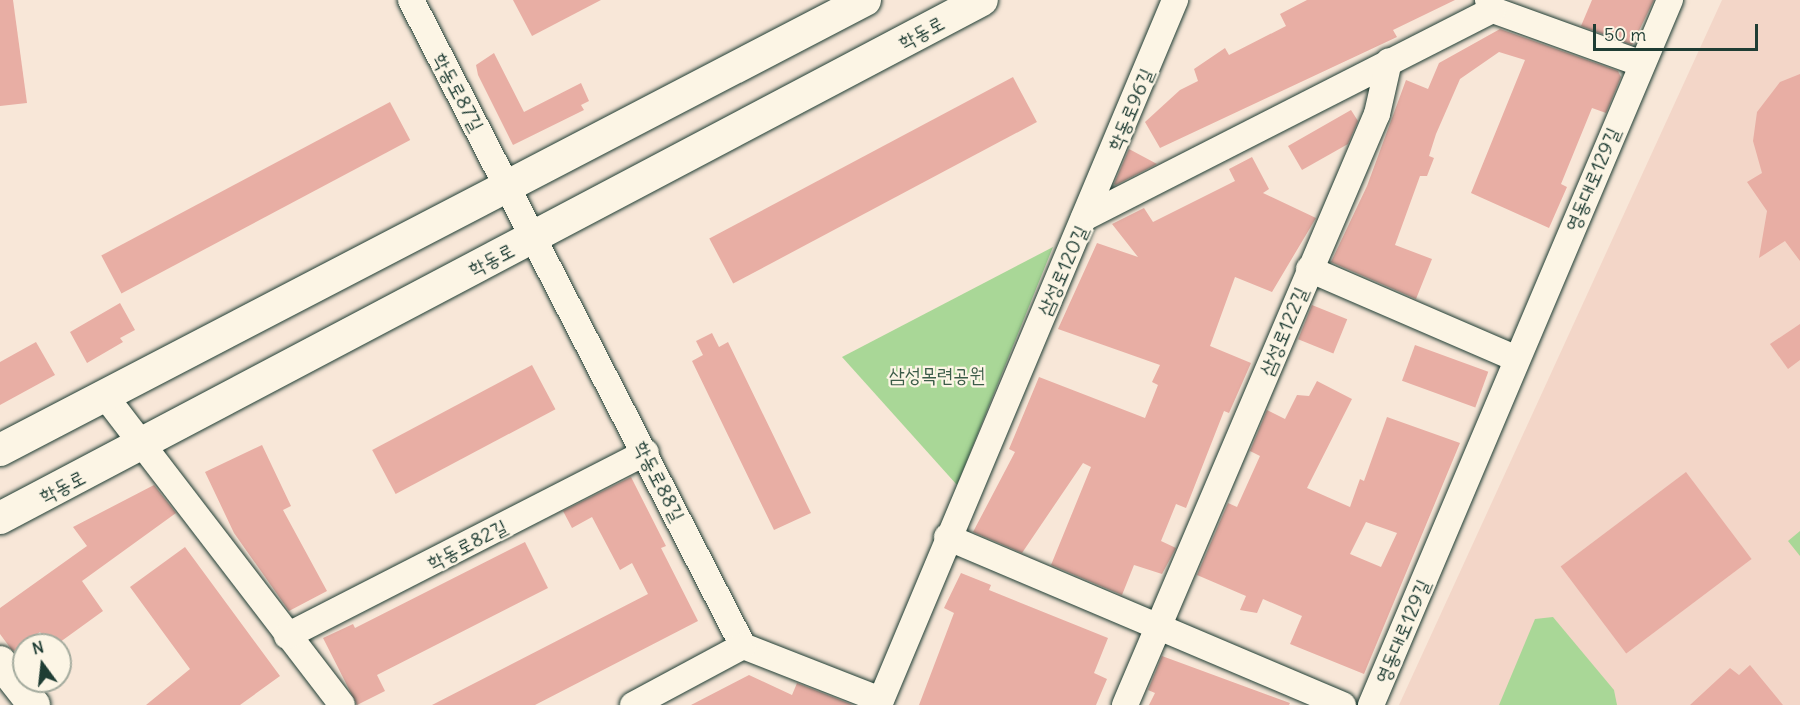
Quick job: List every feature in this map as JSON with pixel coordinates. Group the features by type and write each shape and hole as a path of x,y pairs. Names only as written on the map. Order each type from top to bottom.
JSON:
{"main road":[{"path":"0,450 865,0"},
{"name":"학동로","path":"0,518 982,0"},
{"path":"0,662 34,705"}],"street":[{"name":"학동로87길","path":"411,0 508,185"},
{"name":"학동로96길","path":"1084,218 1175,0"},
{"name":"영동대로129길","path":"1371,705 1515,358 1670,0"},
{"path":"1389,61 1490,5 1642,64"},
{"name":"삼성로120길","path":"880,703 947,537 1084,218 1389,61"},
{"name":"삼성로122길","path":"1125,705 1377,114 1389,61"},
{"name":"학동로88길","path":"508,185 743,646"},
{"path":"1309,269 1515,358"},
{"path":"105,396 342,705"},
{"name":"학동로82길","path":"287,636 646,452"},
{"path":"947,537 1343,705"},
{"path":"633,705 743,646 880,703"}],"shaded area":[{"path":"1722,0 1800,0 1800,705 1399,705"}],"green space":[{"name":"삼성목련공원","path":"1053,247 957,485 842,357"},
{"path":"1800,531 1800,556 1788,541"},
{"path":"1553,617 1614,690 1617,705 1499,705 1535,619"}],"building":[{"path":"0,0 13,0 27,103 0,106"},
{"path":"513,0 601,0 532,36"},
{"path":"1307,0 1455,0 1393,30 1397,37 1160,148 1145,122 1180,90 1198,81 1194,69 1225,48 1229,55 1286,26 1280,14"},
{"path":"1592,0 1654,0 1632,45 1581,26"},
{"path":"1500,29 1618,71 1621,77 1606,113 1592,108 1561,184 1567,187 1549,228 1471,193 1525,60 1499,52 1460,79 1436,134 1429,156 1434,158 1427,176 1420,176 1395,245 1432,259 1416,299 1331,262 1367,186 1406,80 1428,89 1439,63"},
{"path":"494,53 524,112 581,83 589,101 581,105 584,110 513,145 478,75 476,65"},
{"path":"1800,74 1800,261 1785,241 1759,258 1767,211 1747,182 1762,173 1753,141 1757,112 1780,82"},
{"path":"1013,77 1037,122 733,284 709,238"},
{"path":"390,102 410,140 121,293 101,256"},
{"path":"1351,110 1358,121 1348,144 1302,170 1288,146"},
{"path":"1129,149 1157,164 1116,185 1114,184"},
{"path":"1252,157 1269,189 1263,193 1316,218 1272,292 1235,277 1210,346 1251,363 1229,413 1224,411 1186,508 1176,504 1161,541 1176,548 1162,574 1134,565 1122,595 1051,565 1091,467 1083,463 1022,553 973,532 1015,452 1009,449 1039,377 1145,418 1158,385 1152,382 1160,365 1058,329 1097,243 1138,257 1112,224 1144,208 1153,222 1235,181 1229,169"},
{"path":"120,303 135,330 120,338 123,342 87,363 70,332"},
{"path":"1312,305 1347,319 1333,354 1298,339"},
{"path":"1800,324 1800,360 1788,369 1770,344"},
{"path":"712,333 719,347 728,342 811,513 774,530 692,361 703,355 696,341"},
{"path":"36,342 55,375 0,405 0,362"},
{"path":"1415,345 1488,372 1475,407 1402,381"},
{"path":"532,365 555,409 396,494 372,450"},
{"path":"1317,381 1352,399 1307,488 1350,507 1360,479 1364,481 1387,417 1460,443 1364,674 1290,644 1302,616 1263,599 1257,613 1240,610 1246,596 1197,575 1228,503 1237,507 1260,456 1250,451 1267,410 1285,419 1297,395 1309,396","holes":["1366,522 1397,533 1381,567 1350,554"]},
{"path":"262,445 291,506 283,510 327,591 289,611 234,533 205,472"},
{"path":"1686,472 1752,559 1626,654 1561,566"},
{"path":"631,477 666,546 661,548 698,621 535,705 432,705 648,594 632,563 620,570 592,517 572,528 563,511"},
{"path":"154,485 176,513 82,581 103,611 72,633 12,633 12,650 0,634 0,608 87,546 73,527"},
{"path":"525,542 548,588 377,675 385,691 357,705 323,638 353,624 355,628"},
{"path":"185,547 280,676 240,705 146,705 190,669 130,587"},
{"path":"961,573 991,585 989,590 1108,638 1094,673 1107,679 1096,705 919,705 954,613 944,608"},
{"path":"1162,656 1290,703 1289,705 1149,705 1155,693 1148,690"},
{"path":"1750,665 1783,705 1690,705 1730,668 1739,675"},
{"path":"749,675 792,695 797,683 853,705 691,705"}]}
